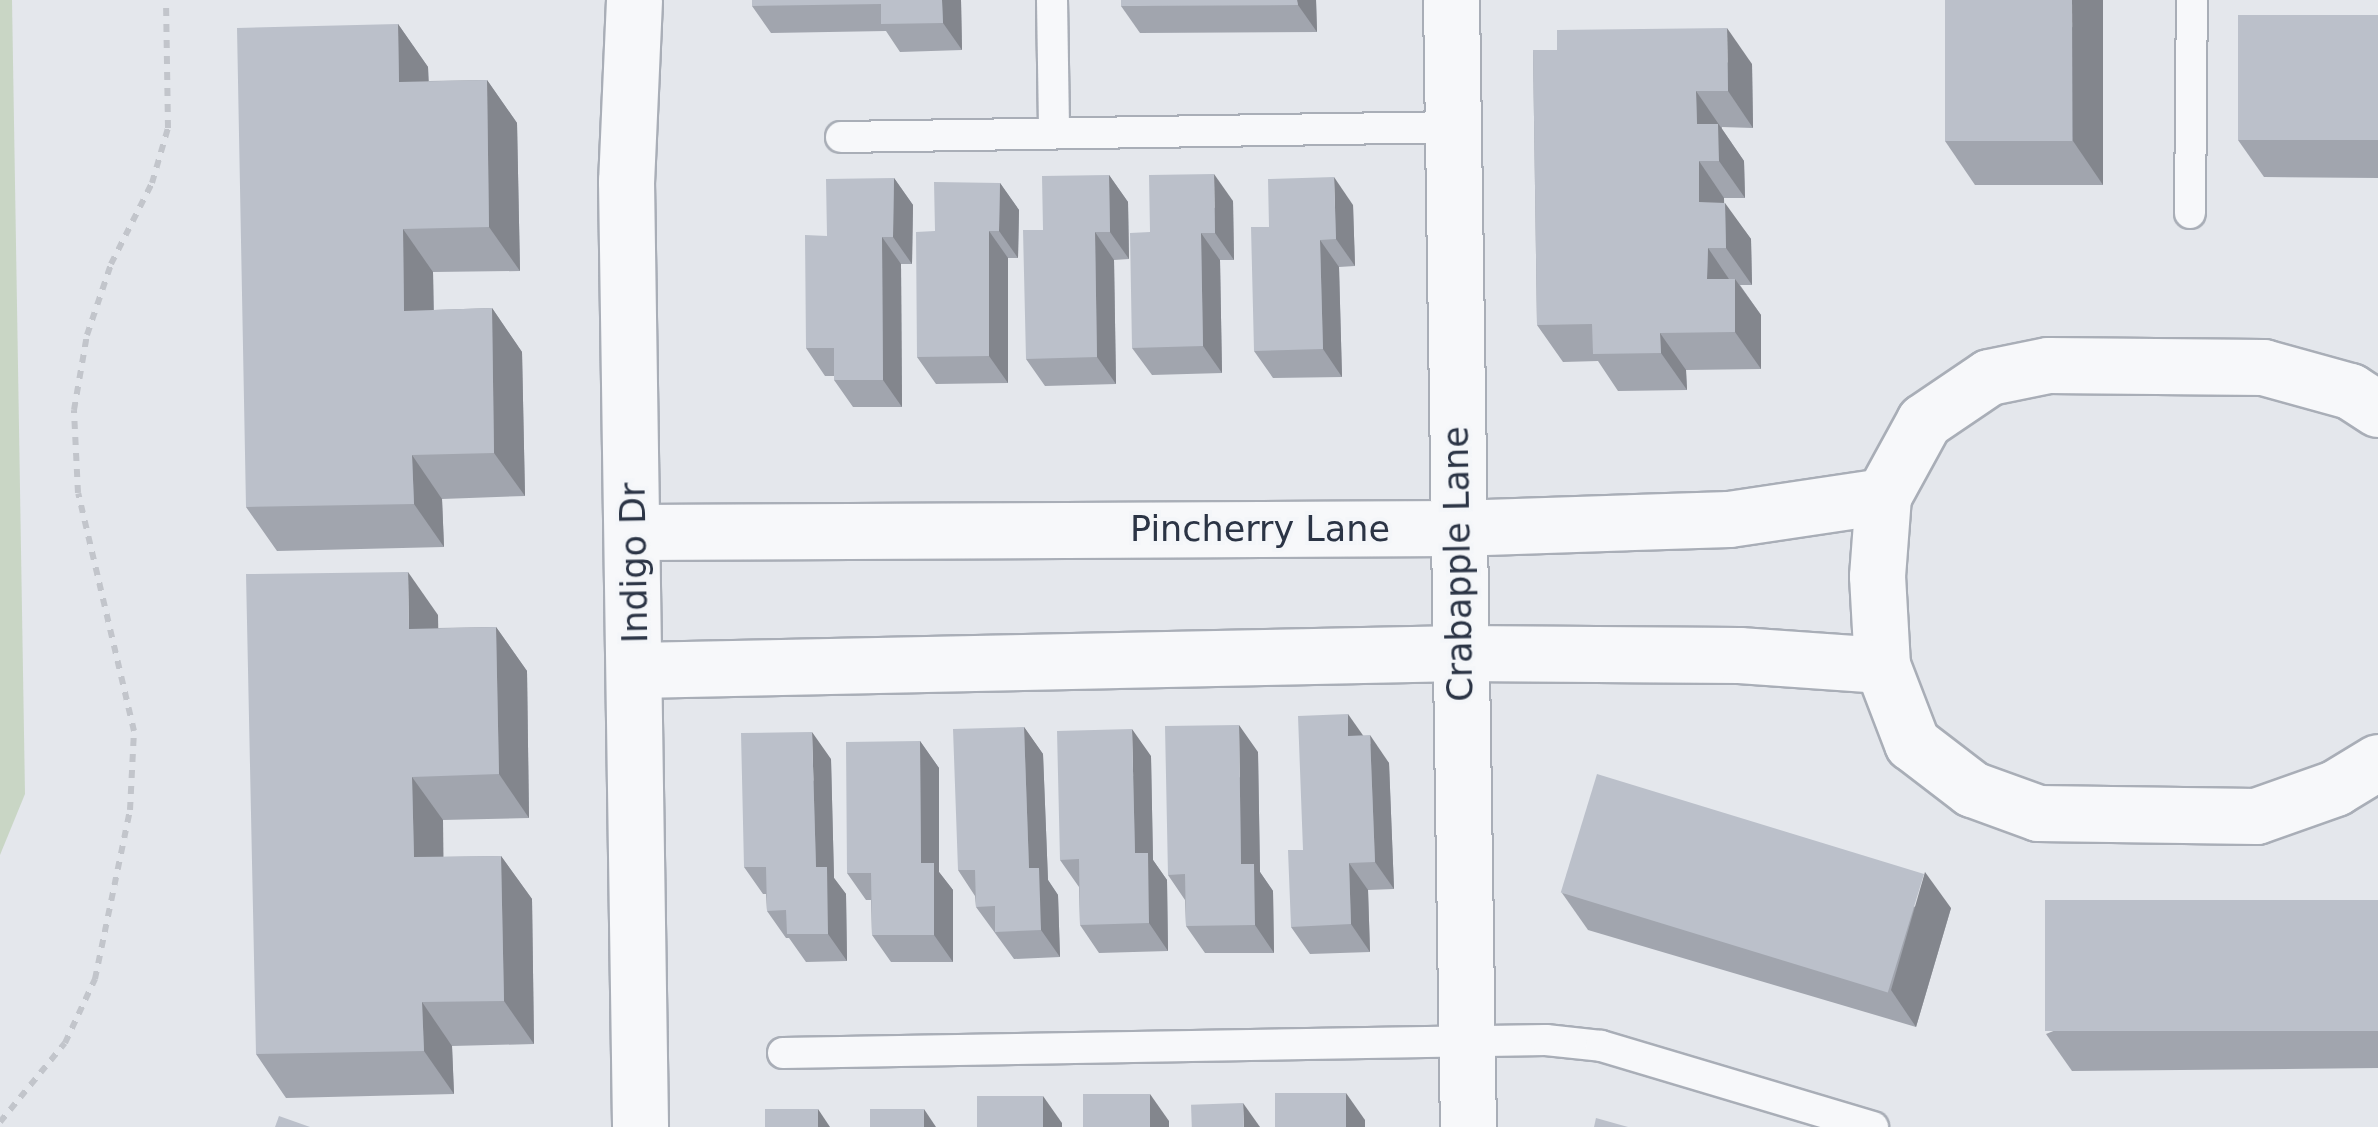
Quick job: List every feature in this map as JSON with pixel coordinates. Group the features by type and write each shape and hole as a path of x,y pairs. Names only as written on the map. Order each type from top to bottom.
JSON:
{"street":[{"name":"Indigo Dr","path":"634,0 626,181 640,1127"},
{"name":"Crabapple Lane","path":"1451,0 1455,528 1468,1127"},
{"path":"2378,409 2350,392 2263,367 2048,365 1990,377 1924,421 1883,496 1877,576 1882,666 1912,743 1972,790 2038,813 2256,816 2336,788 2378,762"},
{"name":"Pincherry Lane","path":"634,532 1455,528 1729,518 1883,496"},
{"path":"636,670 1460,654 1739,655 1882,666"}],"lane":[{"path":"1052,0 1054,133"},
{"path":"2190,213 2192,0"},
{"path":"841,136 1454,126"},
{"path":"783,1053 1468,1039 1600,1046 1873,1127"}],"path":[{"path":"0,1122 66,1043 95,978 130,810 134,731 78,493 74,410 87,336 112,264 152,183 168,128 166,0"}],"green space":[{"path":"0,0 12,0 25,794 0,855"}],"building":[{"path":"752,0 942,0 943,23 881,24 881,4 752,6"},
{"path":"1121,0 1297,0 1298,5 1121,6"},
{"path":"1945,0 2072,0 2072,141 1945,141"},
{"path":"2238,15 2378,15 2378,140 2238,140"},
{"path":"398,24 399,82 487,80 489,227 403,229 404,311 492,308 494,453 412,455 414,504 246,507 237,28"},
{"path":"1727,28 1728,91 1696,91 1697,124 1718,124 1719,161 1699,161 1699,202 1725,203 1726,248 1708,248 1707,279 1735,279 1735,332 1660,333 1661,353 1593,354 1592,324 1537,325 1533,50 1557,50 1557,30"},
{"path":"1214,174 1215,233 1201,233 1203,346 1132,348 1130,233 1150,232 1149,175"},
{"path":"1109,175 1110,232 1095,232 1097,357 1026,359 1023,230 1043,230 1042,176"},
{"path":"1334,177 1336,239 1320,240 1323,349 1254,351 1251,227 1269,227 1268,179"},
{"path":"894,178 893,237 882,237 883,380 834,380 834,348 806,348 805,235 827,236 826,179"},
{"path":"934,182 1000,183 999,231 989,231 989,356 917,357 916,232 935,231"},
{"path":"408,572 409,629 496,627 499,774 412,777 414,857 501,856 504,1001 422,1002 424,1051 256,1054 246,574"},
{"path":"1348,714 1348,736 1370,735 1375,862 1349,863 1351,924 1291,927 1288,850 1303,850 1298,716"},
{"path":"1239,725 1241,864 1254,864 1255,925 1186,926 1185,874 1168,875 1165,726"},
{"path":"1024,727 1029,868 1039,868 1041,930 995,932 995,906 976,907 975,870 958,870 953,729"},
{"path":"1132,729 1135,853 1148,853 1149,923 1080,925 1079,859 1060,860 1057,731"},
{"path":"812,732 816,867 827,867 828,934 787,934 786,910 767,911 766,867 744,867 741,733"},
{"path":"920,741 921,863 934,863 934,935 872,935 871,873 847,873 846,742"},
{"path":"1597,774 1924,874 1888,993 1561,893"},
{"path":"2045,900 2378,900 2378,1031 2045,1031"},
{"path":"1275,1093 1346,1093 1346,1127 1275,1127"},
{"path":"1083,1094 1150,1094 1150,1127 1083,1127"},
{"path":"977,1096 1043,1096 1043,1127 977,1127"},
{"path":"1243,1103 1244,1127 1192,1127 1191,1105"},
{"path":"765,1109 818,1109 818,1127 765,1127"},
{"path":"870,1109 924,1109 924,1127 870,1127"},
{"path":"279,1116 310,1127 275,1127"},
{"path":"1596,1118 1628,1127 1594,1127"}]}
